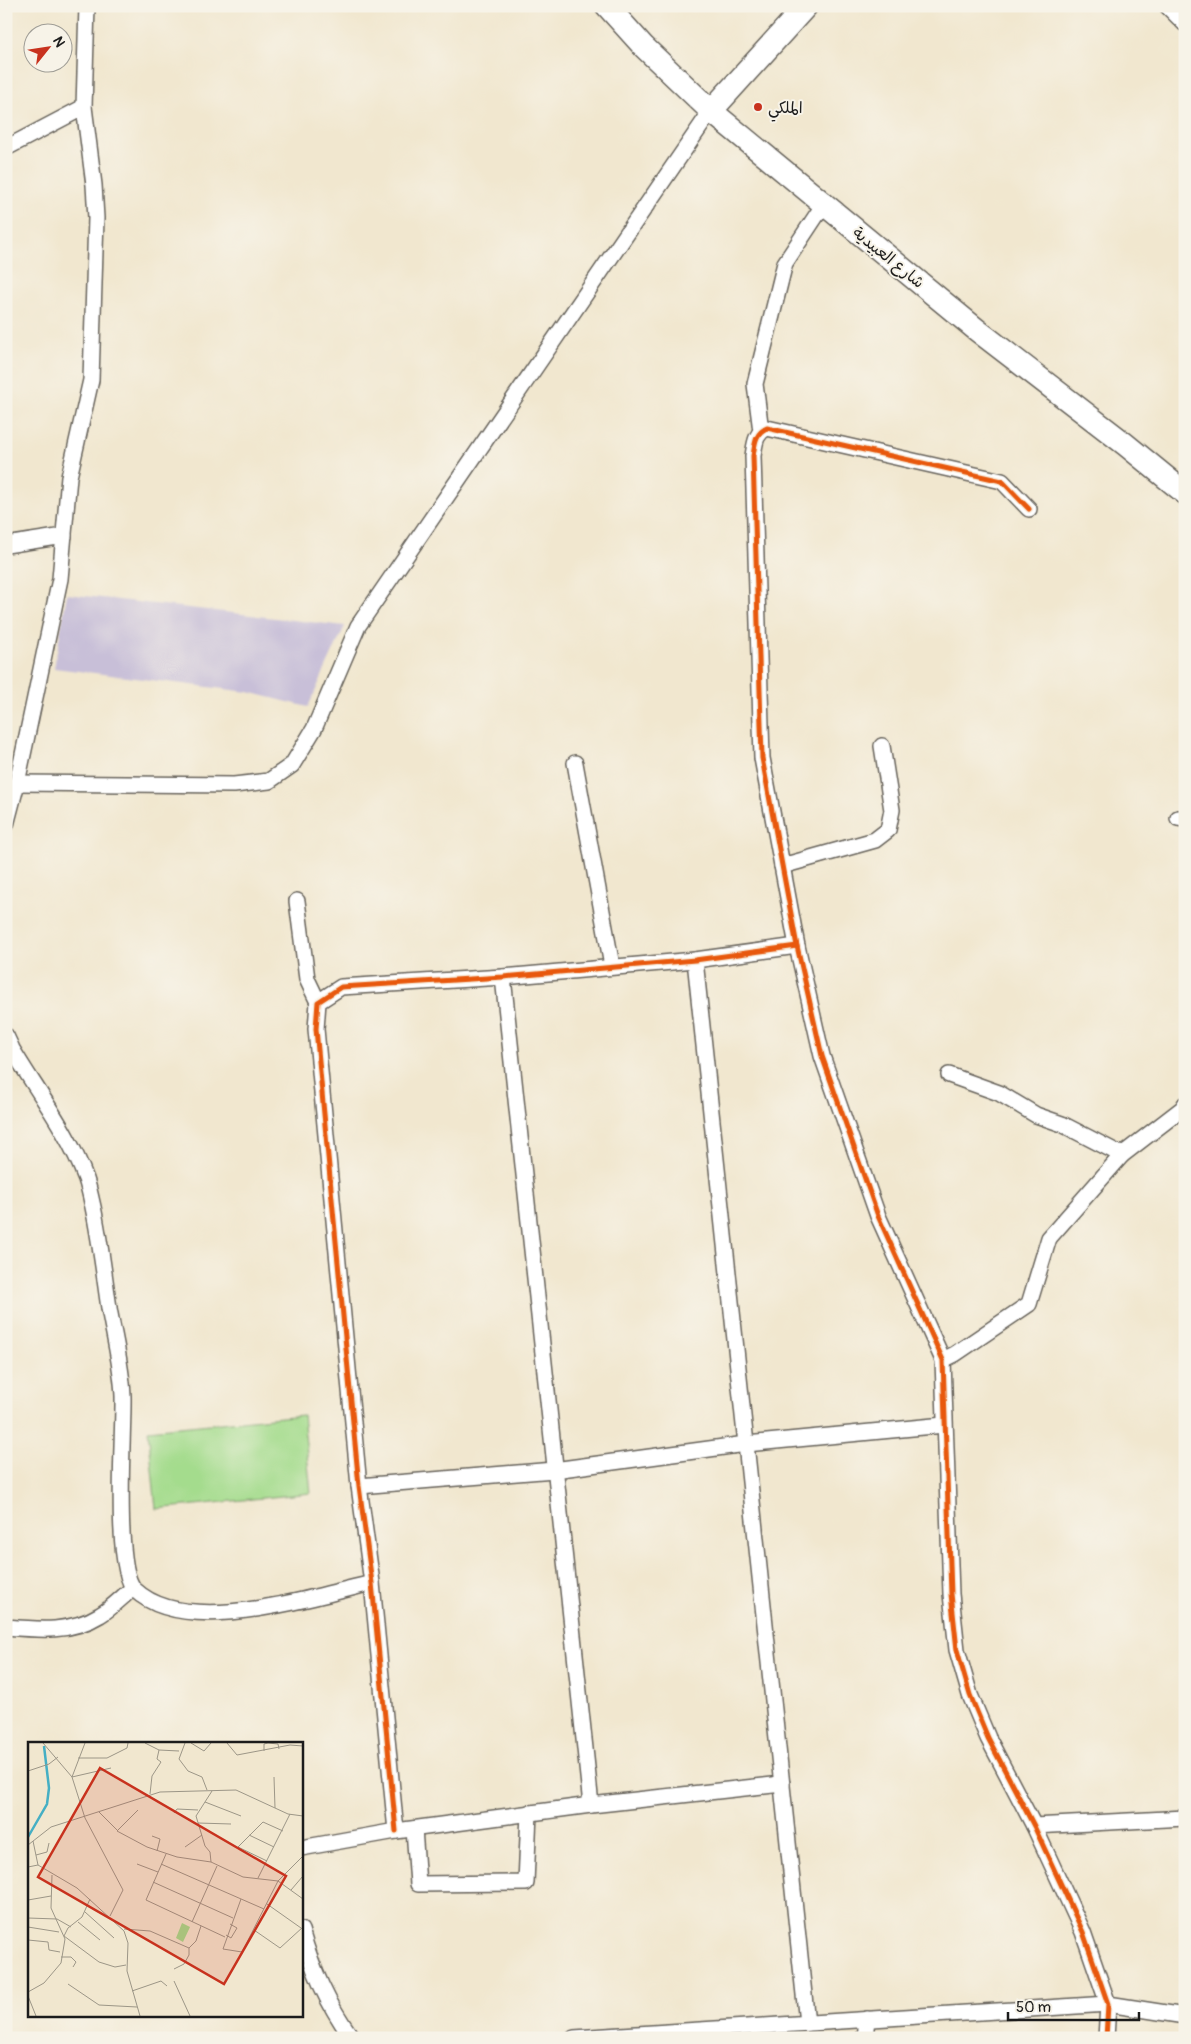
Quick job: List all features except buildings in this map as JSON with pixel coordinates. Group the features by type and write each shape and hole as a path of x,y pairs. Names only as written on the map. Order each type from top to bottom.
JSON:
{"main road":[{"name":"شارع العبيدية","path":"607,6 644,47 711,111 977,330 1125,444 1185,493"},
{"path":"711,111 806,6"}],"street":[{"path":"6,825 18,783 60,579 70,477 91,380 96,218 94,185 84,107 87,6"},
{"path":"1167,6 1185,24"},
{"path":"6,148 84,107"},
{"path":"18,783 234,785 268,781 292,765 314,729 358,626 711,111"},
{"path":"761,431 755,384 785,264 824,204"},
{"path":"1029,509 1002,481 767,428 761,431 755,440 753,456 762,758 797,946 822,1056 878,1216 942,1360 951,1594 957,1650 970,1695 988,1738 1034,1826 1083,1932 1108,2004 1106,2038"},
{"path":"6,545 64,536"},
{"path":"782,866 875,840 888,830 892,810 882,746"},
{"path":"575,763 612,966"},
{"path":"297,901 307,980 318,1002 316,1029 359,1486 372,1583 396,1831"},
{"path":"318,1002 341,988 503,977 695,960 797,946"},
{"path":"695,960 808,2023"},
{"path":"503,977 554,1470 592,1805"},
{"path":"6,1036 71,1145 87,1181 96,1224 123,1395 121,1504 125,1565 133,1588 148,1599 164,1606 192,1612 228,1613 372,1583"},
{"path":"949,1075 999,1093 1036,1116 1062,1124 1122,1155"},
{"path":"942,1360 955,1354 1029,1304 1049,1238 1122,1155 1183,1108 1185,1104"},
{"path":"359,1486 554,1470 746,1444 944,1426"},
{"path":"6,1627 47,1631 73,1627 100,1615 133,1588"},
{"path":"302,1848 396,1831 529,1813 782,1784"},
{"path":"414,1829 418,1884 526,1883 529,1813"},
{"path":"1034,1826 1185,1818"},
{"path":"302,1934 309,1958 334,2012 352,2038"},
{"path":"574,2038 1108,2004 1185,2016"},
{"path":"866,2038 867,2019"}],"shaded area":[{"path":"67,594 345,626 308,707 248,692 54,668"}],"green space":[{"path":"303,1415 311,1493 156,1509 148,1430"}],"cycle path":[{"path":"1029,509 1002,481 767,428 760,433 755,443 753,456 762,758 797,946 822,1056 878,1216 943,1360 951,1594 957,1650 970,1695 988,1738 1034,1826 1083,1932 1108,2004 1106,2038"},
{"path":"396,1831 372,1583 359,1486 316,1029 318,1002 341,987 503,977 695,960 797,946"}],"place":[{"name":"الملكي","path":"758,107"}]}
